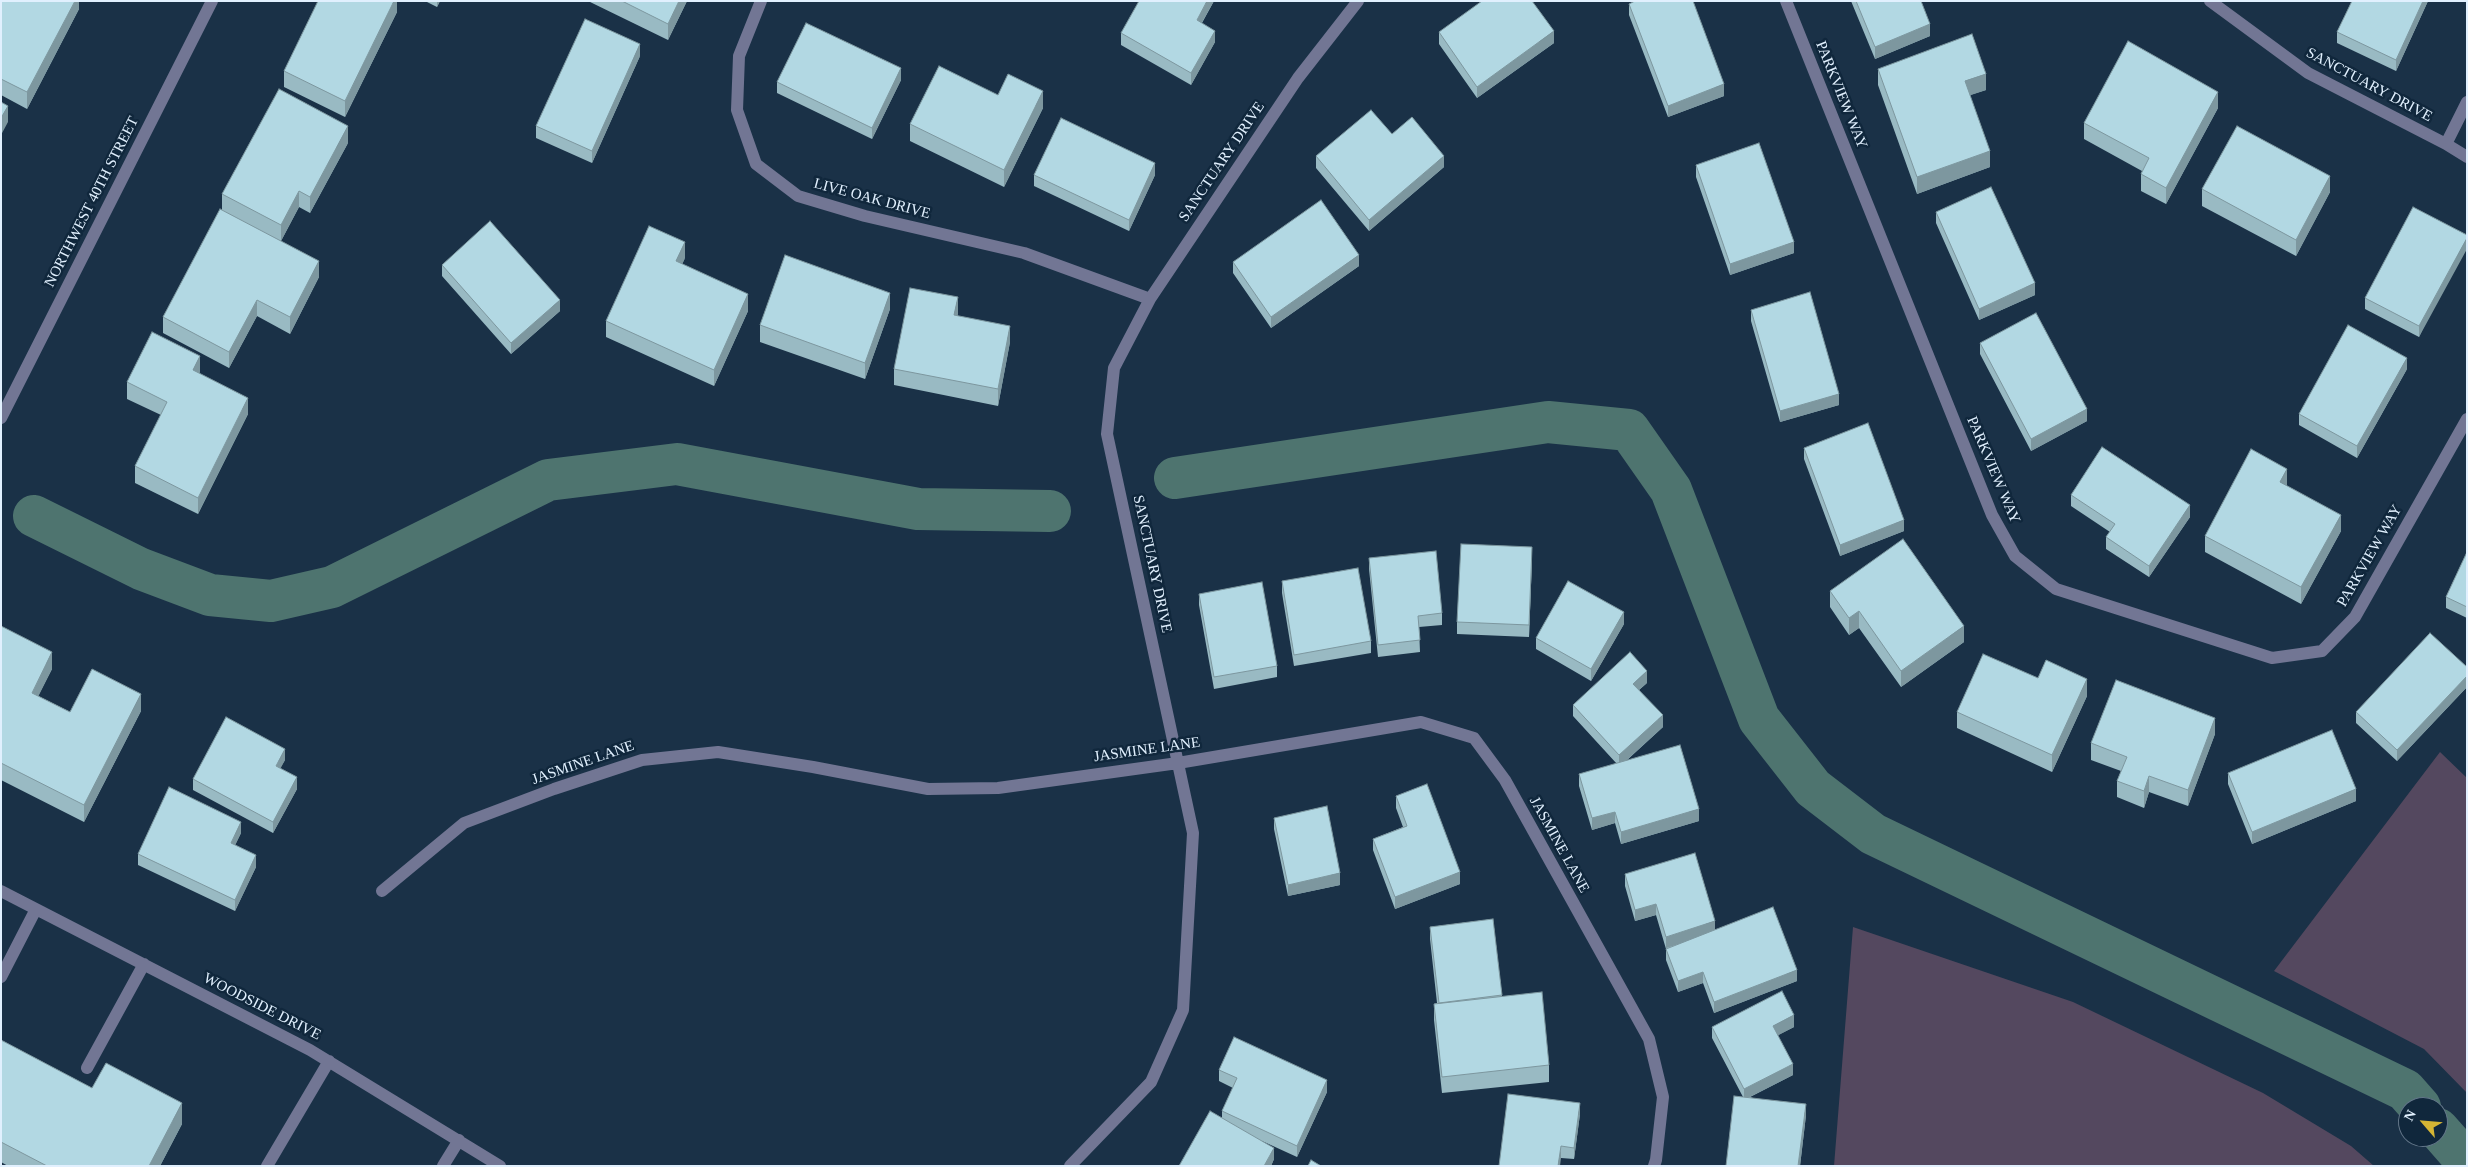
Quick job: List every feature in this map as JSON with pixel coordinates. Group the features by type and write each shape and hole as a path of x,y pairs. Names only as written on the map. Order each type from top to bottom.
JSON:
{"street":[{"name":"NORTHWEST 40TH STREET","path":"1,418 212,1"},
{"name":"LIVE OAK DRIVE","path":"760,1 739,56 737,110 756,164 798,196 865,216 1024,253 1150,299"},
{"name":"SANCTUARY DRIVE","path":"1073,1165 1150,1082 1183,1010 1193,833 1106,434 1114,368 1150,299 1298,78 1358,1"},
{"name":"PARKVIEW WAY","path":"1786,1 1992,515 2015,556 2056,589 2272,658 2322,651 2355,617 2467,418"},
{"name":"SANCTUARY DRIVE","path":"2210,1 2308,73 2446,144 2467,157"},
{"path":"2446,144 2467,102"},
{"name":"JASMINE LANE","path":"382,891 464,824 554,789 642,760 718,752 813,767 928,789 998,788 1178,763 1421,722 1474,738 1505,780 1648,1039 1663,1097 1654,1166"},
{"name":"WOODSIDE DRIVE","path":"1,891 329,1060 500,1166"},
{"path":"1,977 36,908"},
{"path":"86,1068 144,964"},
{"path":"267,1166 329,1060"},
{"path":"443,1166 459,1140"}],"shaded area":[{"path":"2440,752 2467,778 2467,1093 2424,1049 2274,971"},
{"path":"1853,927 2073,1002 2263,1093 2351,1146 2374,1166 1834,1166"}],"building":[{"path":"1,1 75,1 27,92 1,79"},
{"path":"318,1 394,1 345,101 284,71"},
{"path":"622,1 679,1 668,24"},
{"path":"1139,1 1207,1 1197,20 1215,31 1191,73 1121,33"},
{"path":"1482,1 1532,1 1554,31 1477,87 1439,32"},
{"path":"1635,1 1693,1 1724,84 1668,106 1629,4"},
{"path":"1856,1 1921,1 1930,24 1875,47"},
{"path":"2352,1 2423,1 2396,60 2337,32"},
{"path":"585,19 640,44 592,151 536,126"},
{"path":"806,23 901,68 872,128 777,82"},
{"path":"1972,34 1986,74 1965,81 1990,151 1917,177 1878,69"},
{"path":"2128,41 2218,92 2166,188 2141,174 2149,158 2084,123"},
{"path":"939,66 998,95 1008,74 1043,91 1004,170 910,124"},
{"path":"279,89 348,126 310,197 299,191 281,225 222,194"},
{"path":"1,102 8,106 1,118"},
{"path":"1371,110 1392,134 1412,117 1444,156 1369,220 1316,156"},
{"path":"1061,118 1155,163 1129,220 1034,175"},
{"path":"2237,126 2330,176 2296,240 2202,189"},
{"path":"1759,143 1794,242 1730,264 1696,165"},
{"path":"1991,187 2035,283 1979,309 1936,212"},
{"path":"1321,200 1359,255 1271,317 1233,262"},
{"path":"2413,207 2467,235 2419,326 2365,298"},
{"path":"220,209 319,261 290,317 257,300 229,352 163,317"},
{"path":"490,221 560,300 511,343 442,265"},
{"path":"649,226 685,242 676,261 748,294 714,370 606,321"},
{"path":"785,255 890,293 865,363 760,325"},
{"path":"910,288 958,297 954,315 1010,326 998,389 894,369"},
{"path":"1810,292 1839,394 1780,411 1751,310"},
{"path":"2036,313 2087,409 2031,439 1980,343"},
{"path":"2348,325 2407,358 2357,446 2299,414"},
{"path":"152,332 200,356 193,370 248,398 198,498 135,466 167,402 127,382"},
{"path":"1868,423 1904,520 1840,545 1804,448"},
{"path":"2102,447 2190,505 2149,566 2106,537 2115,524 2071,495"},
{"path":"2251,449 2287,469 2280,482 2341,515 2301,587 2205,536"},
{"path":"1903,539 1964,626 1901,671 1859,611 1849,618 1830,591"},
{"path":"1461,544 1532,547 1529,625 1457,622"},
{"path":"1436,551 1442,613 1418,616 1420,640 1378,645 1369,558"},
{"path":"2467,552 2467,607 2446,597"},
{"path":"1358,568 1371,641 1294,655 1282,581"},
{"path":"1568,581 1624,612 1591,669 1536,638"},
{"path":"1262,582 1277,666 1214,677 1199,594"},
{"path":"1,626 52,652 32,693 70,712 92,669 141,694 84,805 1,763"},
{"path":"2430,633 2467,667 2467,676 2397,750 2356,712"},
{"path":"1630,652 1647,671 1633,684 1663,715 1619,755 1573,705"},
{"path":"1983,654 2038,678 2046,660 2087,679 2052,755 1957,712"},
{"path":"2116,680 2215,718 2188,790 2149,776 2144,791 2117,781 2127,757 2091,743"},
{"path":"226,717 285,749 276,766 297,777 273,822 193,779"},
{"path":"2332,730 2356,789 2252,832 2228,773"},
{"path":"1680,745 1699,809 1621,832 1615,812 1592,818 1579,774"},
{"path":"1427,784 1460,872 1395,897 1373,839 1407,826 1396,796"},
{"path":"169,787 241,822 231,843 256,855 235,900 138,854"},
{"path":"1327,806 1340,873 1288,885 1274,818"},
{"path":"1695,853 1715,921 1666,937 1656,904 1635,910 1625,874"},
{"path":"1773,907 1797,970 1714,1002 1703,972 1678,981 1666,949"},
{"path":"1493,919 1502,995 1439,1003 1430,927"},
{"path":"1782,991 1794,1015 1773,1026 1793,1064 1744,1089 1712,1027"},
{"path":"1542,992 1549,1065 1442,1077 1434,1004"},
{"path":"1234,1037 1327,1080 1297,1146 1222,1111 1237,1078 1219,1070"},
{"path":"1,1040 92,1088 106,1063 182,1103 149,1166 47,1166 1,1142"},
{"path":"1508,1094 1580,1103 1574,1148 1561,1146 1558,1166 1499,1166"},
{"path":"1734,1096 1806,1104 1798,1166 1726,1166"},
{"path":"1210,1111 1274,1148 1264,1166 1179,1166"},
{"path":"1311,1160 1321,1166 1308,1166"}],"waterway":[{"path":"1175,478 1548,422 1629,430 1671,490 1759,719 1813,788 1873,834 2405,1090 2411,1097"},
{"path":"34,516 141,569 210,595 271,601 332,587 548,480 677,464 918,509 1050,511"},
{"path":"2448,1140 2467,1162"}]}
